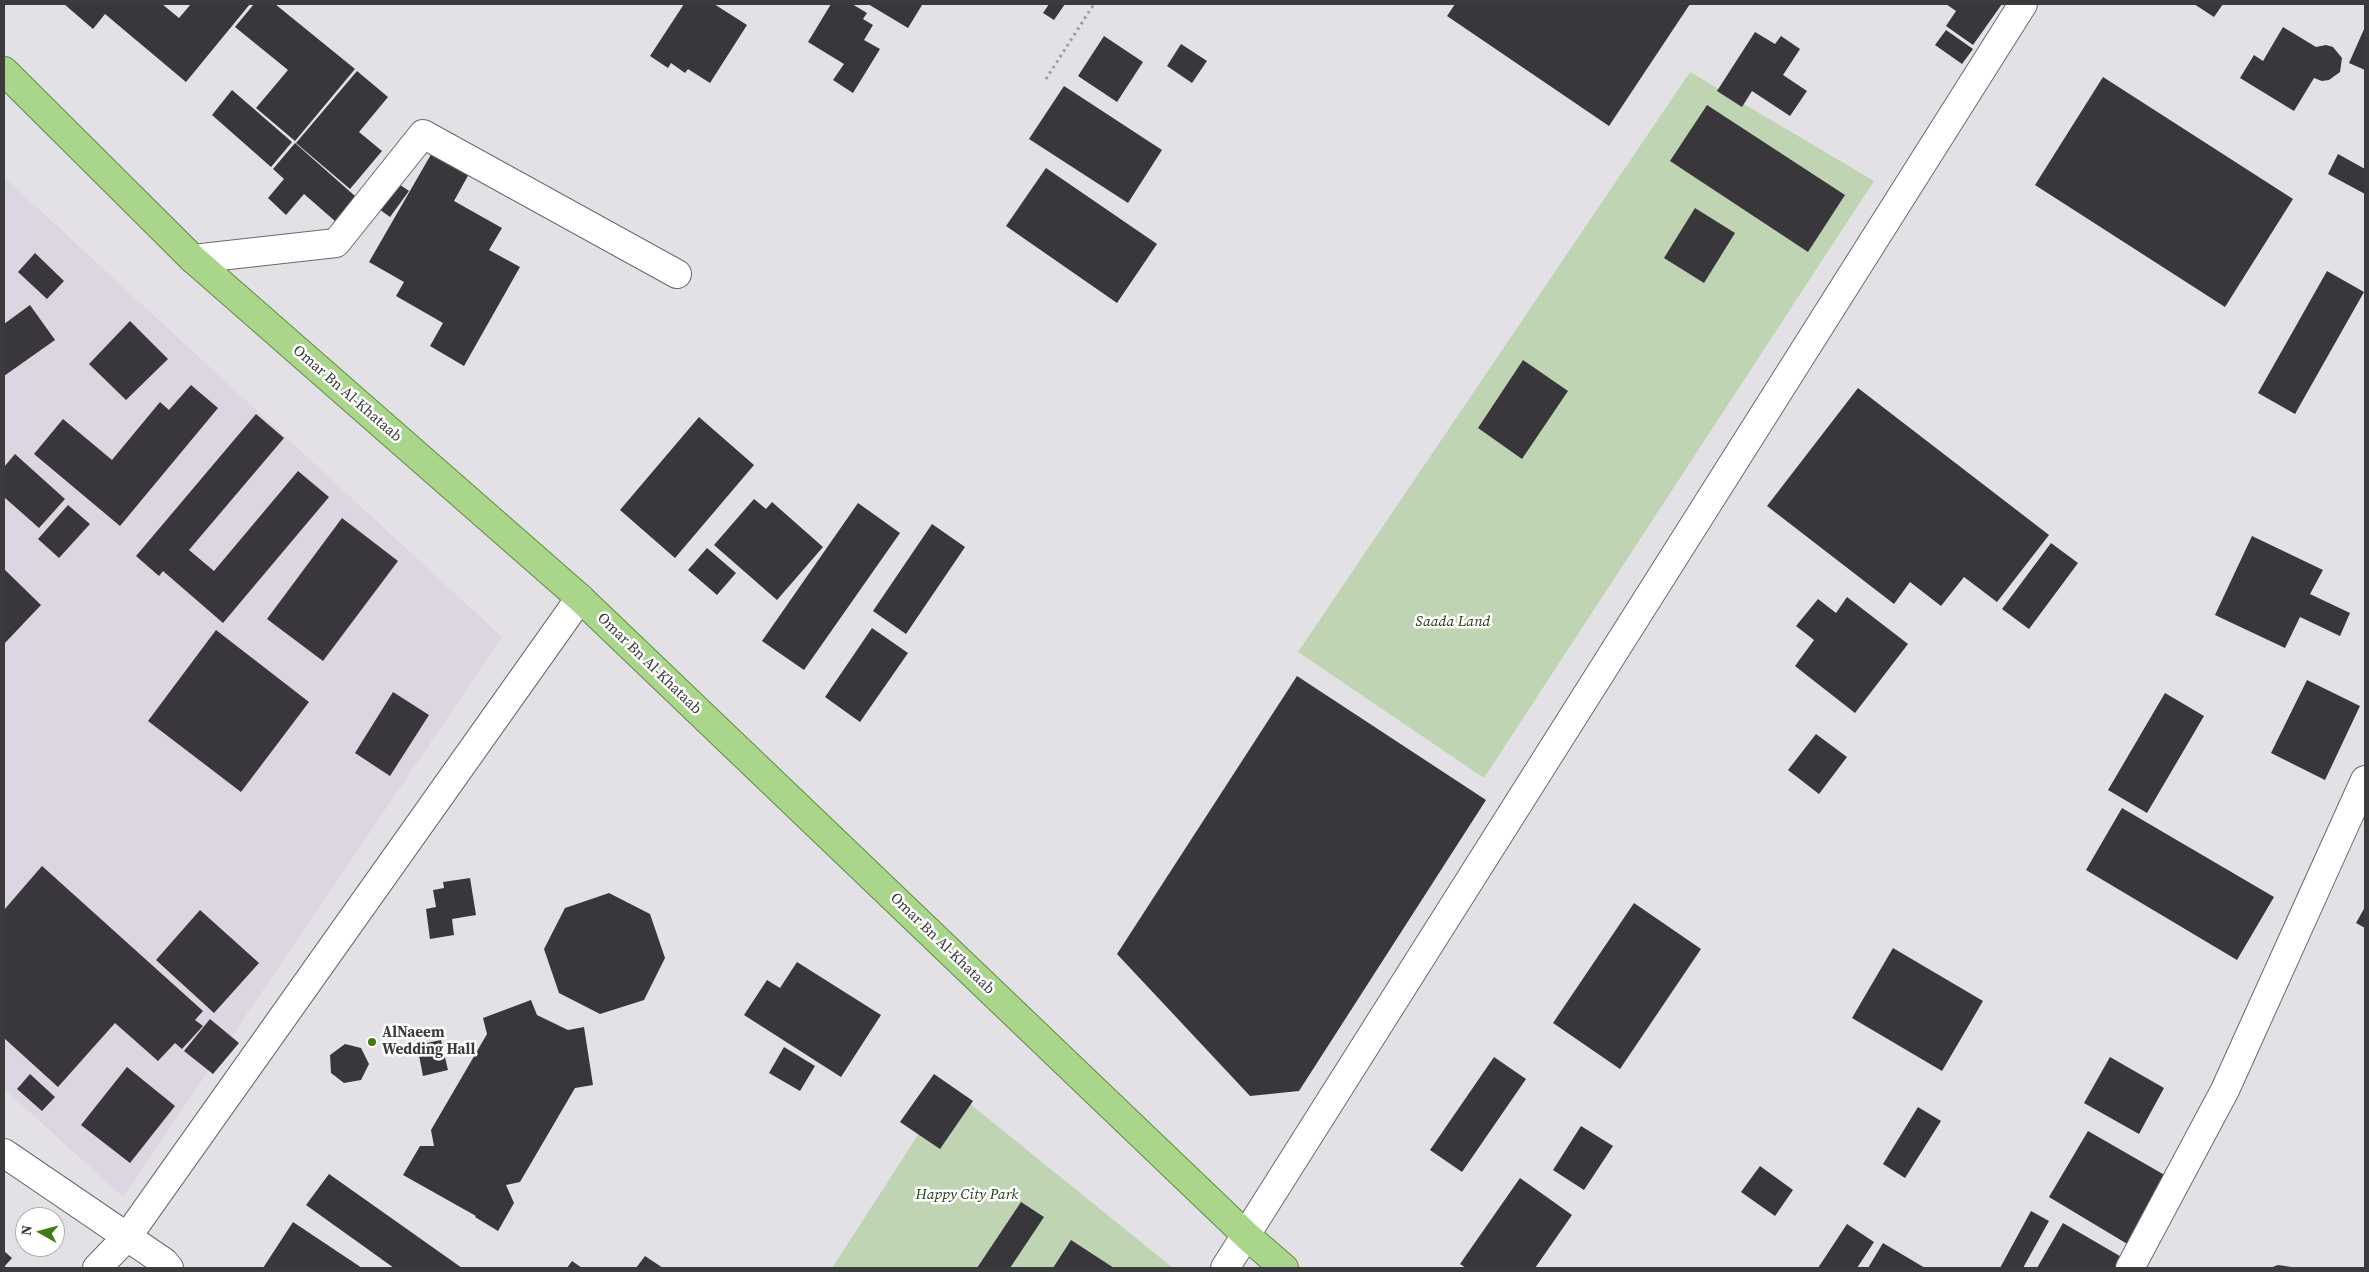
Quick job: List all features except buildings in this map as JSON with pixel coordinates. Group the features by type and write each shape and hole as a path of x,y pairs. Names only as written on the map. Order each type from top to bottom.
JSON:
{"main road":[{"name":"Omar Bn Al-Khataab","path":"4,71 193,258 580,598 1247,1236 1284,1268"}],"street":[{"path":"1225,1268 1247,1236 2023,4"},
{"path":"193,258 336,243 422,134 678,274"},
{"path":"97,1268 127,1237 580,598"},
{"path":"2130,1268 2225,1090 2365,780"},
{"path":"4,1154 127,1237 169,1268"}],"path":[{"path":"1046,79 1094,4"}],"shaded area":[{"path":"4,177 502,637 123,1197 4,1089"}],"green space":[{"name":"Saada Land","path":"1690,72 1874,181 1484,778 1298,652"},
{"name":"Happy City Park","path":"949,1087 1173,1268 832,1268"}],"place":[{"name":"AlNaeem Wedding Hall","path":"372,1042"}]}
